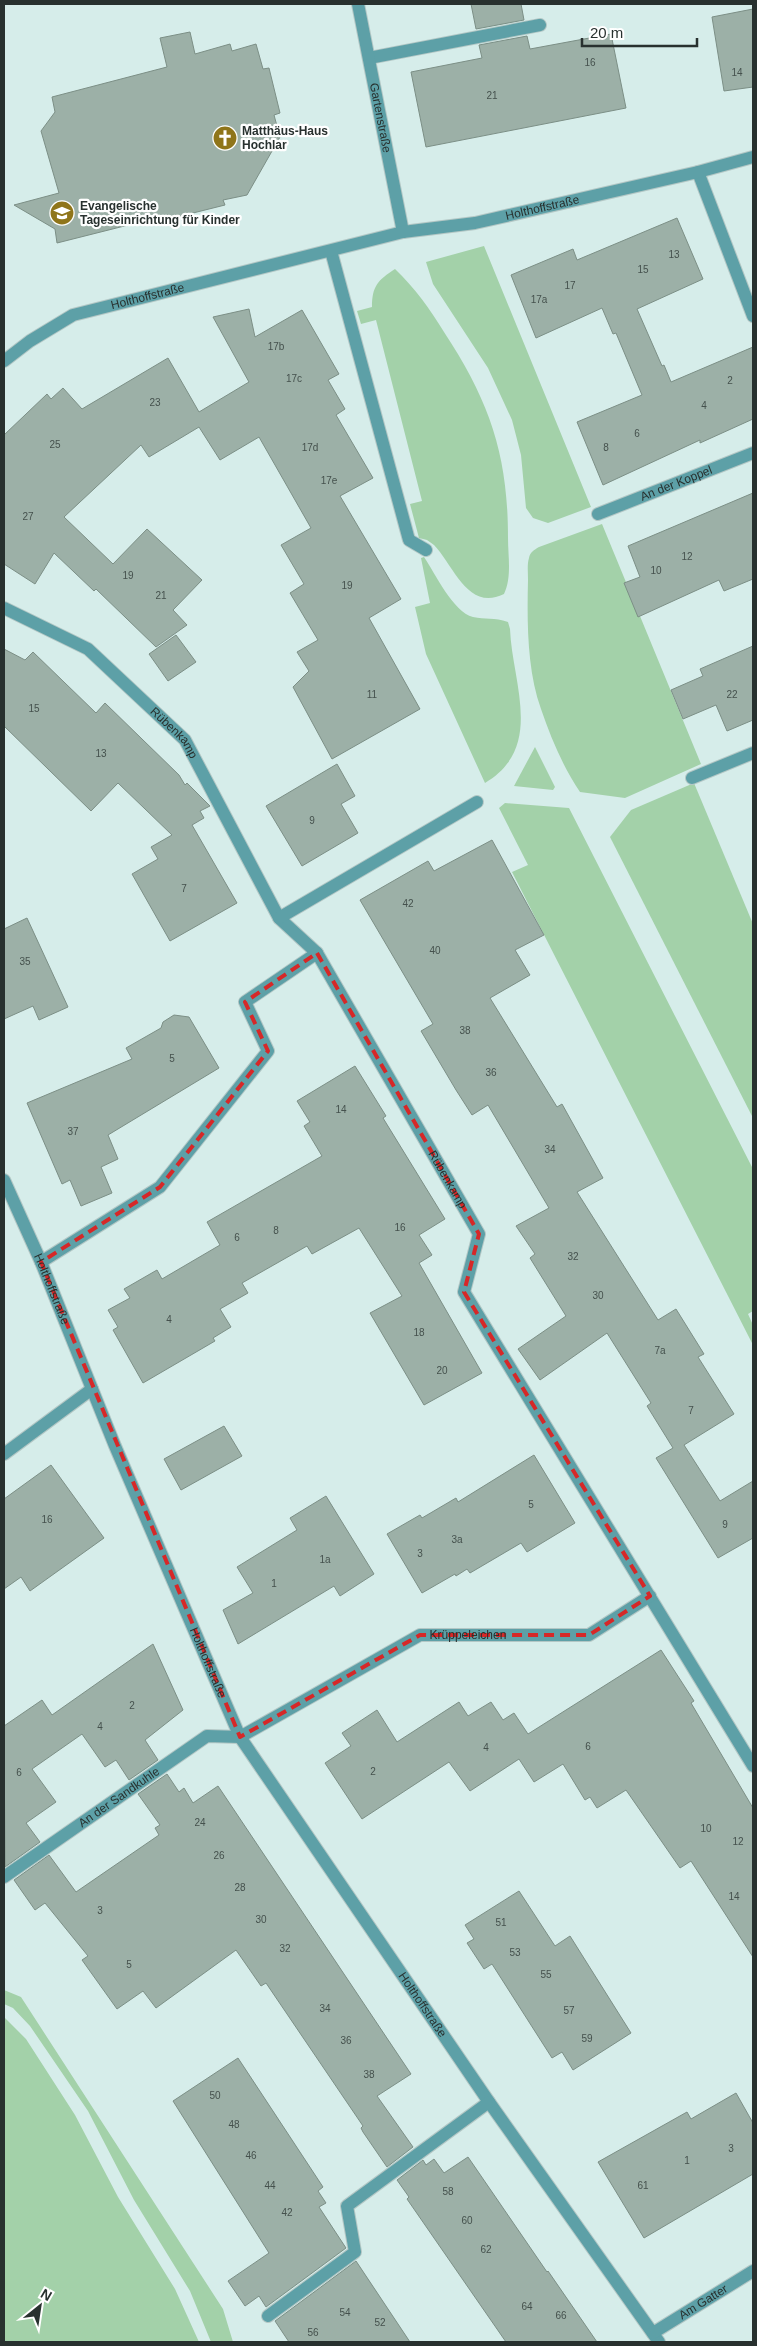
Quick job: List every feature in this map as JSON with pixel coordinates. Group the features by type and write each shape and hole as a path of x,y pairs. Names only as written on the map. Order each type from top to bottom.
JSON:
{"street":[{"name":"Gartenstraße","path":"358,4 402,232"},
{"path":"369,58 540,25"},
{"name":"Holthoffstraße","path":"4,361 30,341 73,315 402,232 475,223 698,172 753,157"},
{"path":"698,172 753,316"},
{"path":"331,251 409,540 426,550"},
{"name":"An der Koppel","path":"598,514 753,453"},
{"name":"Rübenkamp","path":"4,608 88,649 185,740 279,918 317,953 479,1234 464,1292 536,1413 650,1596"},
{"path":"692,778 753,753"},
{"path":"279,918 477,802"},
{"path":"41,1262 160,1187 268,1051 245,1002 317,953"},
{"name":"Holthoffstraße","path":"4,1180 41,1262 92,1388 240,1737 489,2102 656,2338"},
{"path":"4,1454 92,1388"},
{"path":"650,1596 753,1766"},
{"name":"Krüppeleichen","path":"240,1737 420,1636 589,1635 650,1596"},
{"name":"An der Sandkuhle","path":"4,1877 207,1736 240,1737"},
{"path":"268,2316 355,2252 347,2206 489,2102"},
{"name":"Am Gatter","path":"656,2338 753,2271"}],"highlighted area":[{"path":"317,953 479,1234 464,1292 650,1596 589,1635 420,1635 240,1737 41,1262 160,1187 268,1051 245,1002"}],"green space":[{"path":"484,246 591,507 548,523 533,518 526,508 521,455 512,420 488,368 433,284 426,262"},
{"path":"395,269 428,307 439,323 473,382 493,430 500,455 507,508 509,574 504,594 491,598 481,597 471,592 434,545 427,540 419,538 410,504 422,501 376,320 361,324 357,311 372,307 373,294 377,284"},
{"path":"602,524 701,764 625,798 580,792 568,773 549,731 536,694 530,662 528,560 530,554 539,547"},
{"path":"424,557 458,608 473,617 508,622 510,629 519,692 520,733 514,751 503,768 485,783 426,654 415,607 430,603 421,558"},
{"path":"535,747 555,787 553,790 514,786"},
{"path":"694,783 753,924 753,1118 610,837 631,810"},
{"path":"505,803 569,808 753,1169 753,1311 748,1314 753,1325 753,1345 512,872 528,865 499,808"},
{"path":"4,1990 21,1997 223,2309 233,2342 211,2342 190,2291 134,2200 88,2111 30,2026 13,2008 4,2004"},
{"path":"4,2017 26,2039 75,2115 118,2197 175,2289 199,2342 4,2342"}],"building":[{"path":"471,4 521,4 524,20 476,29"},
{"path":"753,9 753,87 724,91 712,17"},
{"name":"Matthäus-Haus Hochlar","path":"190,32 195,54 230,44 232,51 256,44 263,69 269,68 280,113 274,115 280,137 247,195 223,200 225,205 169,219 168,215 57,243 55,229 14,205 59,193 41,131 55,112 52,97 167,67 160,38"},
{"path":"611,34 626,108 426,147 411,72 482,58 479,45 527,36 530,49"},
{"path":"677,218 703,279 637,309 671,382 753,347 753,419 700,443 700,440 603,485 577,422 642,395 616,333 613,334 602,308 536,338 511,275 573,249 577,260"},
{"path":"249,309 255,337 302,310 339,374 328,380 345,409 336,415 373,478 340,496 401,599 369,618 420,709 332,759 293,687 309,671 297,652 318,640 290,593 304,584 281,545 311,528 259,437 220,460 199,427 149,457 141,445 64,517 113,564 147,529 202,580 173,610 187,625 156,647 96,589 94,591 54,553 35,584 4,564 4,435 47,394 51,399 63,388 82,409 168,358 199,412 249,382 213,317"},
{"path":"753,493 753,579 724,591 719,580 638,617 624,583 640,577 628,546"},
{"path":"176,635 196,662 168,681 149,654"},
{"path":"753,646 753,720 727,731 716,705 683,719 671,690 703,676 700,669"},
{"path":"4,649 25,660 33,652 96,713 105,703 179,775 185,785 187,783 210,806 200,811 204,818 192,825 237,903 170,941 132,874 158,859 151,847 172,835 118,783 91,811 4,726"},
{"path":"337,764 355,796 341,804 358,833 302,866 266,806"},
{"path":"492,840 544,935 515,950 530,975 490,998 557,1107 562,1104 603,1178 577,1192 658,1320 676,1309 704,1354 698,1357 734,1414 684,1445 720,1501 753,1481 753,1538 718,1558 656,1458 673,1448 647,1406 651,1403 607,1333 540,1380 518,1349 566,1316 530,1258 535,1254 516,1226 549,1208 488,1105 472,1115 456,1090 421,1031 433,1024 360,900 428,861 434,871"},
{"path":"27,918 68,1007 39,1020 33,1006 4,1019 4,929"},
{"path":"174,1015 189,1017 219,1068 108,1135 118,1159 101,1167 112,1193 81,1206 70,1180 62,1184 27,1103 132,1059 126,1048 161,1028 163,1022"},
{"path":"355,1066 386,1116 383,1118 445,1219 419,1235 432,1255 419,1263 482,1373 424,1405 370,1313 402,1296 359,1228 312,1254 307,1246 242,1283 248,1293 220,1309 231,1327 213,1338 215,1341 143,1383 113,1330 118,1327 108,1310 130,1298 124,1289 157,1270 162,1279 220,1245 207,1222 322,1156 304,1126 310,1122 297,1101"},
{"path":"224,1426 242,1456 181,1490 164,1459"},
{"path":"534,1455 575,1523 527,1552 521,1543 470,1573 467,1569 456,1576 455,1574 422,1593 387,1534 420,1515 422,1518 456,1498 458,1502"},
{"path":"51,1465 104,1538 30,1591 21,1577 4,1589 4,1499"},
{"path":"326,1496 374,1574 340,1596 334,1586 238,1644 223,1610 253,1593 237,1567 297,1530 290,1518"},
{"path":"153,1644 183,1710 145,1740 158,1760 129,1780 116,1760 105,1767 82,1734 32,1769 56,1802 26,1823 40,1842 5,1867 4,1726 42,1700 52,1715"},
{"path":"661,1650 694,1701 691,1703 753,1808 753,1957 691,1861 680,1868 626,1790 597,1808 590,1797 585,1800 563,1764 534,1782 519,1759 470,1791 449,1762 362,1819 325,1763 351,1746 342,1733 377,1710 397,1742 459,1702 468,1716 491,1702 503,1720 514,1713 528,1734"},
{"path":"167,1774 179,1792 184,1788 193,1803 218,1786 411,2074 377,2096 413,2147 387,2167 363,2132 361,2128 363,2126 266,1983 261,1986 236,1950 156,2008 143,1991 117,2009 82,1960 88,1956 45,1903 35,1910 14,1880 49,1855 76,1892 159,1835 155,1828 160,1825 138,1794"},
{"path":"519,1891 555,1946 570,1936 631,2033 573,2070 562,2052 552,2058 492,1964 484,1969 467,1943 474,1939 465,1925"},
{"path":"238,2058 323,2187 318,2191 326,2203 319,2207 346,2248 266,2307 259,2296 245,2306 228,2281 269,2253 173,2101"},
{"path":"736,2093 753,2123 753,2174 644,2238 598,2162 687,2112 691,2119"},
{"path":"468,2157 597,2342 506,2342 407,2199 409,2197 397,2180 423,2160 426,2165 434,2159 444,2173"},
{"path":"356,2261 410,2342 289,2342 275,2321"}],"place":[{"name":"Matthäus-Haus Hochlar","path":"225,138"},
{"name":"Evangelische Tageseinrichtung für Kinder","path":"62,213"}]}
